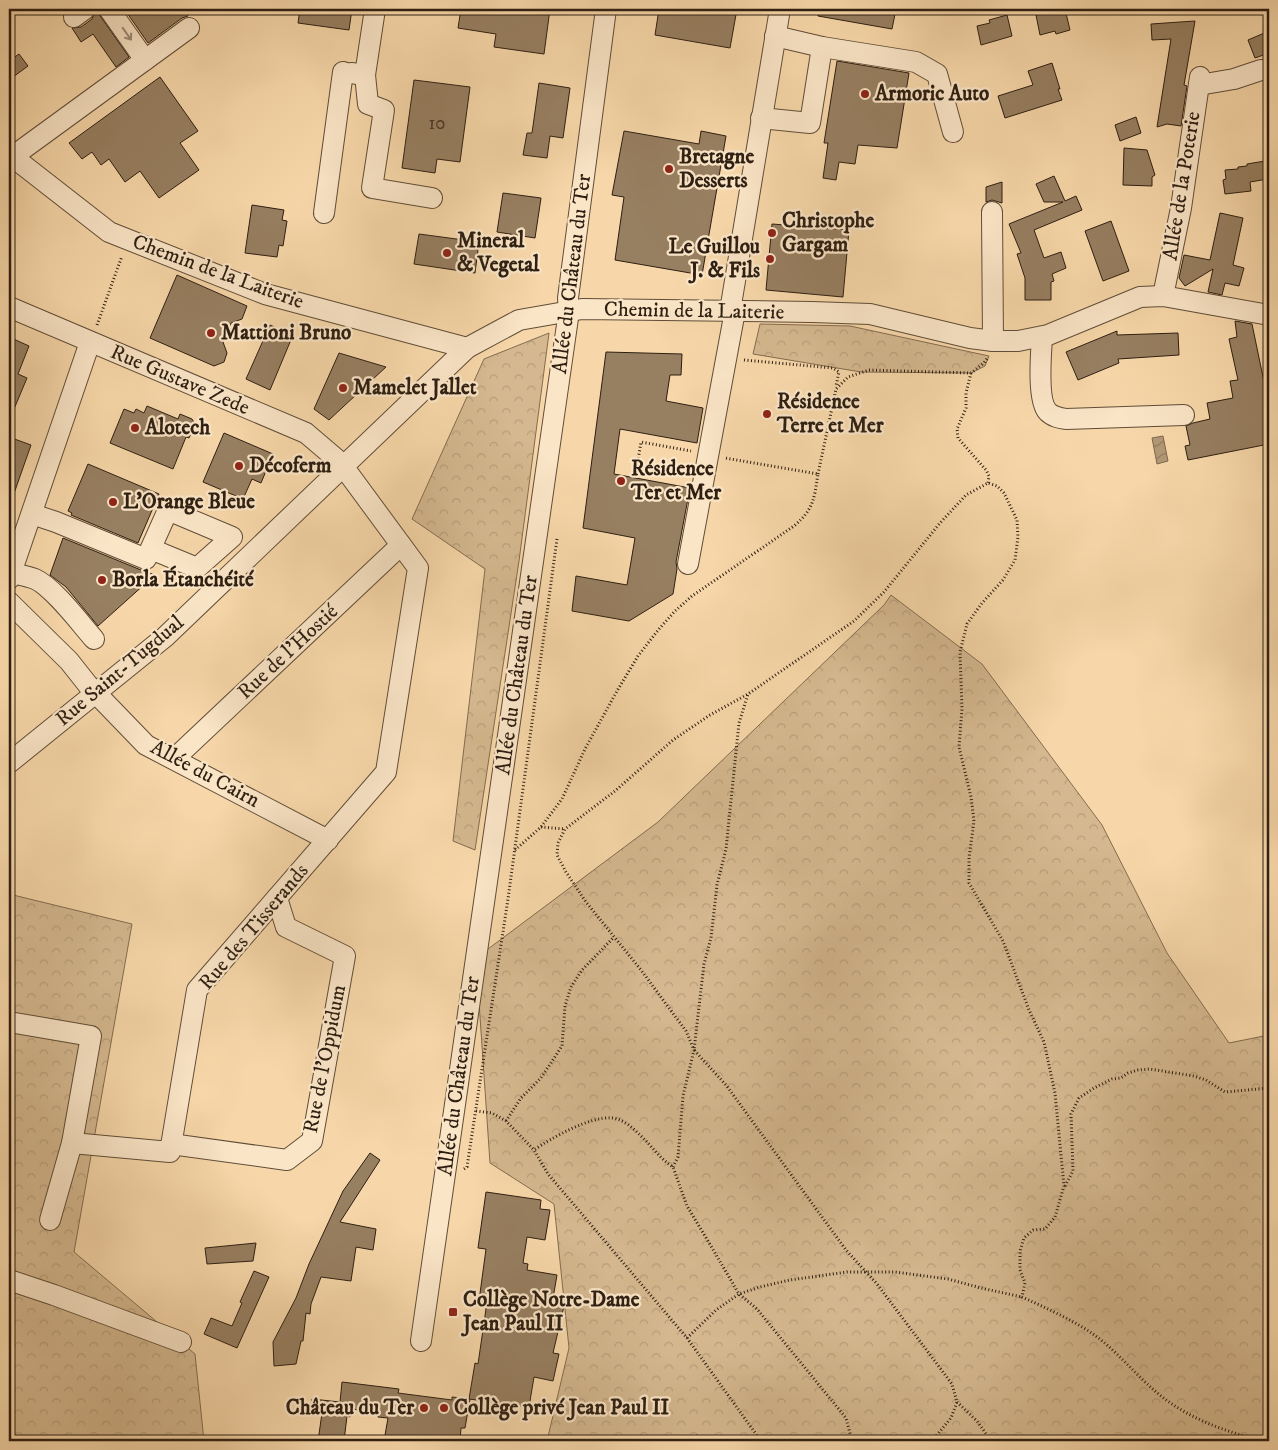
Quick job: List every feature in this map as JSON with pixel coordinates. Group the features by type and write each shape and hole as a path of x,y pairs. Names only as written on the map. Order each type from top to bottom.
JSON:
{"street":[{"path":"109,9 145,60"},
{"path":"375,9 365,75 368,104 384,110 372,188 432,198"},
{"name":"Allée du Château du Ter","path":"421,1341 569,311 568,298 606,9"},
{"path":"688,564 727,359 780,9"},
{"path":"10,156 189,28"},
{"path":"775,36 822,48 916,62 937,74 953,132"},
{"path":"762,118 810,123 822,48"},
{"name":"Allée de la Poterie","path":"1163,296 1181,208 1199,81 1234,79 1261,70 1269,70"},
{"path":"324,213 337,71 365,75"},
{"name":"Chemin de la Laiterie","path":"10,156 108,232 265,294 467,348 518,320 569,311 608,309 870,314 970,338 992,341 1018,341 1042,337 1140,297 1163,296 1269,316"},
{"path":"992,212 992,341"},
{"name":"Rue Gustave Zede","path":"9,307 306,433 343,467"},
{"path":"1042,337 1041,392 1047,411 1056,417 1066,419 1184,415"},
{"path":"90,342 10,576 36,579 54,594 94,639"},
{"name":"Rue Saint-Tugdual","path":"9,763 94,692 165,637 467,348"},
{"name":"Rue des Tisserands","path":"171,1144 197,990 386,772 418,568 343,467"},
{"path":"32,514 146,559 151,549"},
{"name":"Rue de l'Hostié","path":"174,759 401,545"},
{"name":"Allée du Cairn","path":"9,602 69,661 94,692 146,744 328,840"},
{"name":"Rue de l'Oppidum","path":"171,1144 287,1160 312,1141 345,956 286,927 278,898"},
{"path":"9,1022 91,1036 72,1143 50,1220"},
{"path":"72,1143 170,1152 171,1144"},
{"path":"9,1280 181,1342"}],"path":[{"path":"90,342 128,240"},
{"path":"836,389 848,377 869,370 971,373 984,364 990,354 992,341"},
{"path":"515,850 541,827 562,799 585,749 617,691 638,656 659,629 692,596 794,526 811,509 836,389 838,369 727,359"},
{"path":"971,373 966,393 966,408 957,428 958,438 986,470 988,483"},
{"path":"636,472 641,442 700,453"},
{"path":"722,457 818,474"},
{"path":"990,1441 977,1420 957,1402 952,1384 877,1284 846,1250 726,1085 694,1050 686,1031 641,970 586,902 557,855 558,842 565,829 615,792 673,740 710,715 748,694 854,622 884,592 940,522 966,495 988,483 997,486 1004,493 1017,520 1018,537 1015,560 1003,580 982,603 967,624 960,652 962,709 959,747 971,797 974,822 969,883 1003,941 1029,1010 1044,1042 1055,1093 1064,1186"},
{"path":"445,1176 467,1167 515,850 557,538"},
{"path":"673,1166 678,1157 683,1096 694,1050 704,964 711,938 717,885 726,849 739,723 748,694"},
{"path":"541,827 565,829"},
{"path":"506,1120 521,1098 541,1078 562,1046 565,1006 571,988 582,970 614,937"},
{"path":"1022,1297 1025,1283 1020,1270 1020,1251 1024,1238 1033,1230 1046,1229 1055,1218 1064,1186 1073,1171 1071,1114 1079,1098 1112,1079 1121,1078 1128,1073 1138,1070 1150,1069 1194,1076 1206,1080 1225,1092 1269,1088"},
{"path":"476,1111 492,1113 506,1120 534,1150 548,1174 687,1338 761,1441"},
{"path":"534,1150 561,1134 598,1118 613,1118 628,1124 641,1135 662,1160 673,1166 687,1206 739,1294 757,1309 846,1418 852,1441"},
{"path":"687,1338 716,1310 739,1294 790,1280 847,1272 895,1272 948,1279 1022,1297 1057,1313 1094,1335 1157,1392 1178,1408 1207,1423 1262,1441"},
{"path":"932,1441 951,1418 957,1402"},
{"path":"696,1436 723,1441"}],"green space":[{"path":"760,324 850,326 989,356 985,366 971,373 861,372 753,354"},
{"path":"549,333 519,561 475,850 453,841 485,569 412,519 484,359"},
{"path":"891,595 982,664 1102,825 1167,953 1229,1043 1269,1035 1269,1441 547,1441 569,1348 554,1204 490,1163 476,958 658,822 884,605"},
{"path":"9,894 132,924 74,1252 195,1354 204,1441 9,1441"}],"water":[{"path":"1163,436 1168,461 1157,464 1152,438"}],"building":[{"path":"183,9 188,16 182,18 148,43 125,10"},
{"path":"300,9 352,9 349,30 298,23"},
{"path":"461,9 550,9 544,54 494,47 496,34 458,28"},
{"path":"659,9 737,9 730,48 655,35"},
{"path":"818,9 896,9 892,29 818,16"},
{"path":"1065,9 1070,30 1056,34 1055,31 1040,35 1036,15"},
{"path":"96,10 129,57 116,67 93,34 81,42 72,28 81,27 92,19"},
{"path":"1007,15 1012,36 981,45 977,26 990,23 989,20"},
{"path":"1195,21 1184,85 1187,86 1181,126 1167,124 1157,127 1171,39 1152,40 1151,24"},
{"path":"1269,31 1269,53 1255,58 1248,40"},
{"path":"19,54 28,66 9,80 9,61"},
{"path":"837,61 909,73 897,148 858,145 855,164 839,162 836,180 823,178 828,143 824,143"},
{"path":"1052,63 1062,100 1005,118 998,96 1033,85 1028,71"},
{"path":"160,77 198,131 180,143 199,170 159,198 140,171 125,182 109,159 101,165 92,152 82,159 69,143"},
{"path":"414,80 470,87 460,162 437,159 435,173 402,168"},
{"path":"539,83 570,88 563,138 550,136 547,158 523,155 527,133 532,133"},
{"path":"1136,117 1141,133 1120,141 1115,125"},
{"path":"624,131 699,144 701,131 726,136 702,275 615,260 624,197 612,195"},
{"path":"1124,148 1147,150 1155,175 1152,177 1152,186 1123,185"},
{"path":"1265,161 1268,179 1250,182 1251,191 1225,194 1223,180 1226,179 1225,170 1238,169 1238,167 1247,166 1247,164"},
{"path":"1054,176 1065,201 1076,196 1082,210 1034,230 1044,258 1061,252 1066,268 1052,274 1054,281 1051,282 1051,300 1025,300 1025,278 1017,254 1021,253 1009,224 1063,202 1044,202 1036,184"},
{"path":"1002,182 1002,203 992,200 986,202 986,187"},
{"path":"503,193 541,198 535,238 497,232"},
{"path":"252,205 284,210 282,220 287,221 283,246 279,245 277,257 245,253"},
{"path":"1220,213 1243,218 1233,265 1244,268 1239,286 1225,283 1222,295 1208,292 1213,269 1185,286 1179,278 1184,255 1210,260"},
{"path":"1111,221 1129,271 1103,281 1085,231"},
{"path":"772,224 849,230 843,297 766,290"},
{"name":"Mineral & Vegetal","path":"419,234 479,242 475,273 414,264"},
{"path":"177,275 247,306 242,319 231,323 223,342 227,353 224,362 214,366 150,338"},
{"path":"1235,321 1252,324 1269,406 1269,444 1188,460 1185,446 1190,445 1186,426 1210,419 1207,403 1233,398 1230,381 1238,380 1229,339 1237,337"},
{"path":"270,325 293,335 270,390 246,379"},
{"path":"1117,331 1117,335 1178,333 1179,355 1118,359 1119,363 1078,380 1066,352"},
{"path":"9,337 29,346 18,374 27,378 9,421"},
{"name":"Résidence Ter et Mer","path":"606,352 682,354 681,375 670,375 666,401 703,408 697,443 620,429 614,474 690,488 676,562 677,569 673,594 629,621 572,611 576,576 627,585 635,538 583,528"},
{"name":"Mamelet Jallet","path":"339,353 386,367 329,420 314,409"},
{"path":"147,406 178,419 180,414 192,419 195,424 189,438 186,437 173,469 110,443 124,409 134,413 136,409 144,413"},
{"name":"Décoferm","path":"224,433 273,454 261,483 252,479 243,499 203,482"},
{"path":"9,437 31,445 11,502 9,501"},
{"name":"L'Orange Bleue","path":"88,464 159,494 138,543 71,515 72,513 68,511"},
{"name":"Borla Étanchéité","path":"63,538 155,575 98,626 66,587 50,575"},
{"path":"370,1153 380,1160 340,1222 376,1229 373,1250 356,1247 351,1281 321,1277 311,1304 310,1314 306,1313 303,1341 301,1341 296,1364 274,1366 273,1342 296,1298 309,1264 343,1191"},
{"path":"486,1192 541,1200 540,1209 550,1210 545,1240 527,1237 523,1263 528,1264 527,1270 557,1275 552,1304 564,1306 553,1353 559,1354 553,1381 534,1377 529,1407 469,1399 475,1363 478,1364 487,1302 479,1301 486,1249 478,1248"},
{"path":"256,1243 253,1261 207,1264 205,1248"},
{"path":"254,1271 269,1277 237,1348 204,1334 211,1318 232,1326"},
{"path":"342,1382 399,1389 398,1393 452,1400 452,1397 470,1399 465,1428 461,1428 460,1441 384,1441 388,1418 378,1417 378,1412 351,1409 350,1417 347,1416 344,1441 318,1441 322,1413 310,1412 312,1399 340,1402"}],"place":[{"name":"Armoric Auto","path":"865,94"},
{"name":"Bretagne Desserts","path":"669,169"},
{"name":"Christophe Gargam","path":"772,233"},
{"name":"Mineral & Vegetal","path":"447,253"},
{"name":"Le Guillou J. & Fils","path":"770,259"},
{"name":"Mattioni Bruno","path":"211,333"},
{"name":"Mamelet Jallet","path":"343,388"},
{"name":"Résidence Terre et Mer","path":"767,414"},
{"name":"Alotech","path":"135,428"},
{"name":"Décoferm","path":"239,466"},
{"name":"Résidence Ter et Mer","path":"621,481"},
{"name":"L'Orange Bleue","path":"113,502"},
{"name":"Borla Étanchéité","path":"102,580"},
{"name":"Collège Notre-Dame Jean Paul II","path":"453,1312"},
{"name":"Château du Ter","path":"424,1408"},
{"name":"Collège privé Jean Paul II","path":"444,1408"}]}
